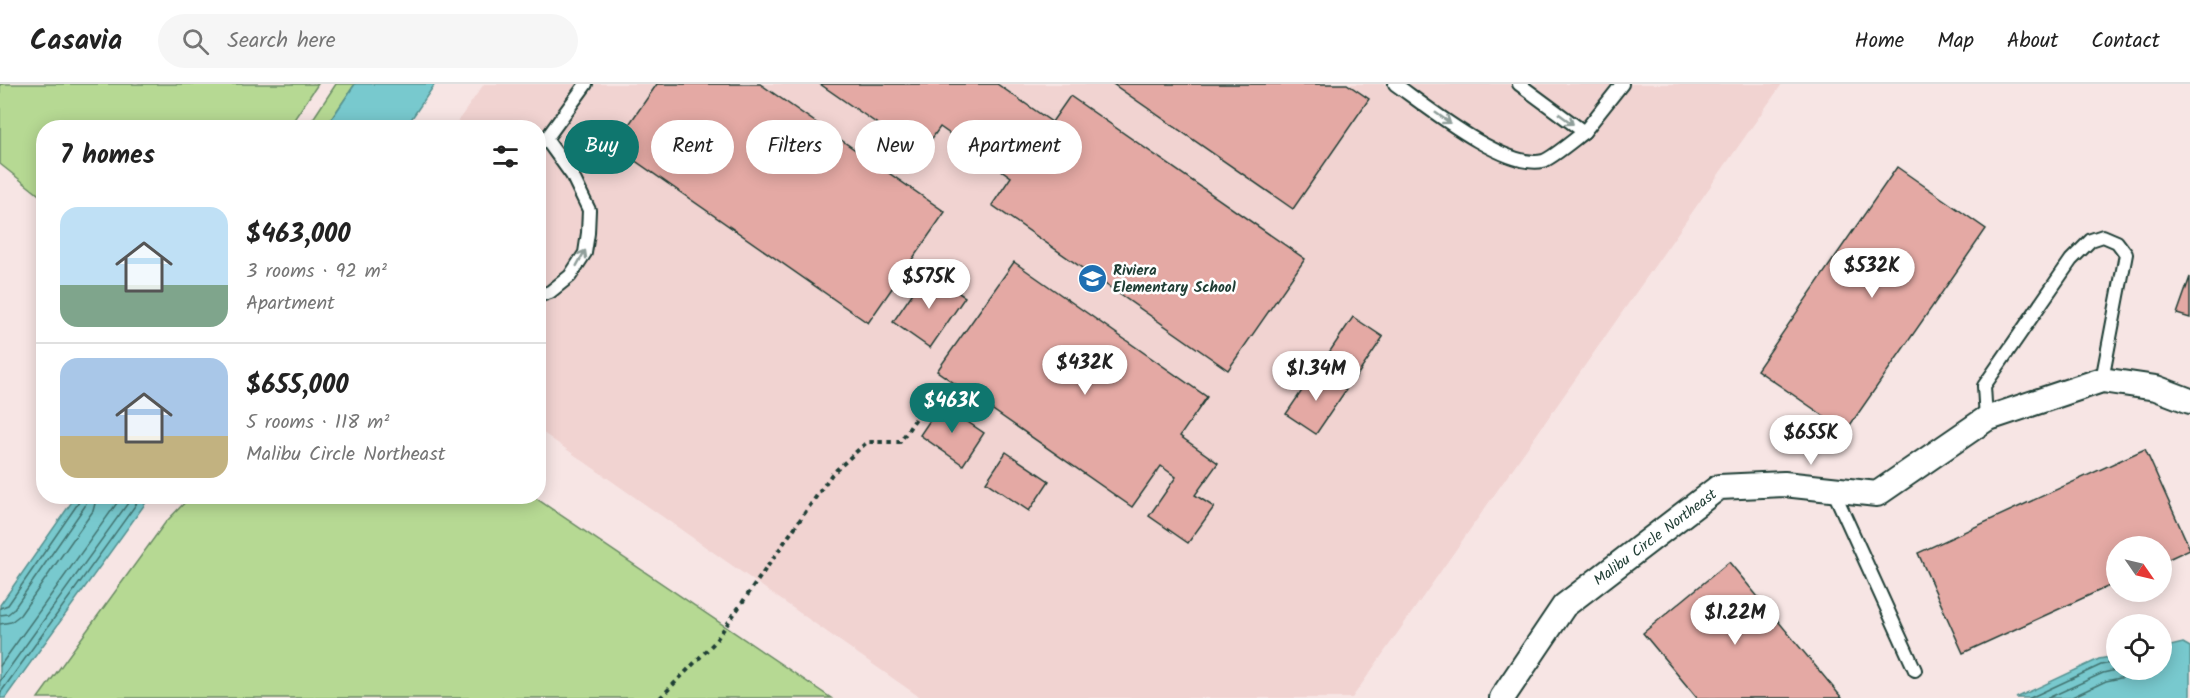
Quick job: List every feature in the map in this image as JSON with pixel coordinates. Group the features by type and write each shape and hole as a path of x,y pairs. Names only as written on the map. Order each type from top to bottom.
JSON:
{"street":[{"name":"Malibu Circle Northeast","path":"1503,698 1564,606 1719,487 1784,484 1877,495 1986,419 2102,380 2156,388 2190,401"}],"lane":[{"path":"546,136 586,84"},
{"path":"1395,84 1470,137 1518,161 1544,161 1584,132 1622,84"},
{"path":"1519,84 1584,132"},
{"path":"546,146 572,175 588,210 588,233 585,253 570,276 546,293"},
{"path":"1986,419 1984,386 2071,260 2091,240 2103,236 2116,242 2126,254 2102,380"},
{"path":"1833,490 1915,669"}],"path":[{"path":"660,698 714,643 832,474 867,442 900,442 939,384"}],"shaded area":[{"name":"Riviera Elementary School","path":"484,84 1782,84 1352,698 921,698 546,435 546,120 459,120"}],"green space":[{"path":"0,84 318,84 294,120 36,120 36,192 0,164"},
{"path":"336,84 355,84 331,120 312,120"},
{"path":"183,504 544,504 831,698 38,698 165,523"}],"water":[{"path":"355,84 435,84 411,120 331,120"},
{"path":"70,504 145,504 5,698 0,698 0,605"},
{"path":"2183,643 2190,647 2190,698 2016,698 2106,658 2106,680 2172,680 2172,646"}],"building":[{"path":"657,84 760,84 812,120 746,120 746,174 843,174 843,141 855,150 855,174 890,174 945,212 868,323 654,174 734,174 734,120 651,120 651,172 639,163 639,120 632,120"},
{"path":"820,84 997,84 1049,120 947,120 947,132 940,127 935,134 935,120 872,120"},
{"path":"1113,84 1347,84 1369,99 1293,209"},
{"path":"1070,96 1305,259 1228,370 992,205 1011,177 1007,174 1082,174 1082,120 1053,120"},
{"path":"1897,167 1986,229 1846,431 1757,370"},
{"path":"1014,262 1207,397 1180,436 1218,463 1195,495 1214,507 1188,543 1149,516 1176,477 1161,466 1132,507 937,371"},
{"path":"927,272 965,297 930,348 893,322"},
{"path":"2190,277 2190,318 2177,314"},
{"path":"1353,317 1383,337 1354,380 1324,360"},
{"path":"1316,370 1346,390 1316,434 1286,414"},
{"path":"941,404 984,433 963,465 920,435"},
{"path":"2145,449 2190,549 2172,557 2172,536 2106,536 2106,588 1963,653 1918,553"},
{"path":"1006,452 1049,481 1029,511 986,482"},
{"path":"1729,562 1842,698 1697,698 1643,633"}],"place":[{"name":"Riviera Elementary School","path":"1092,279"}]}
